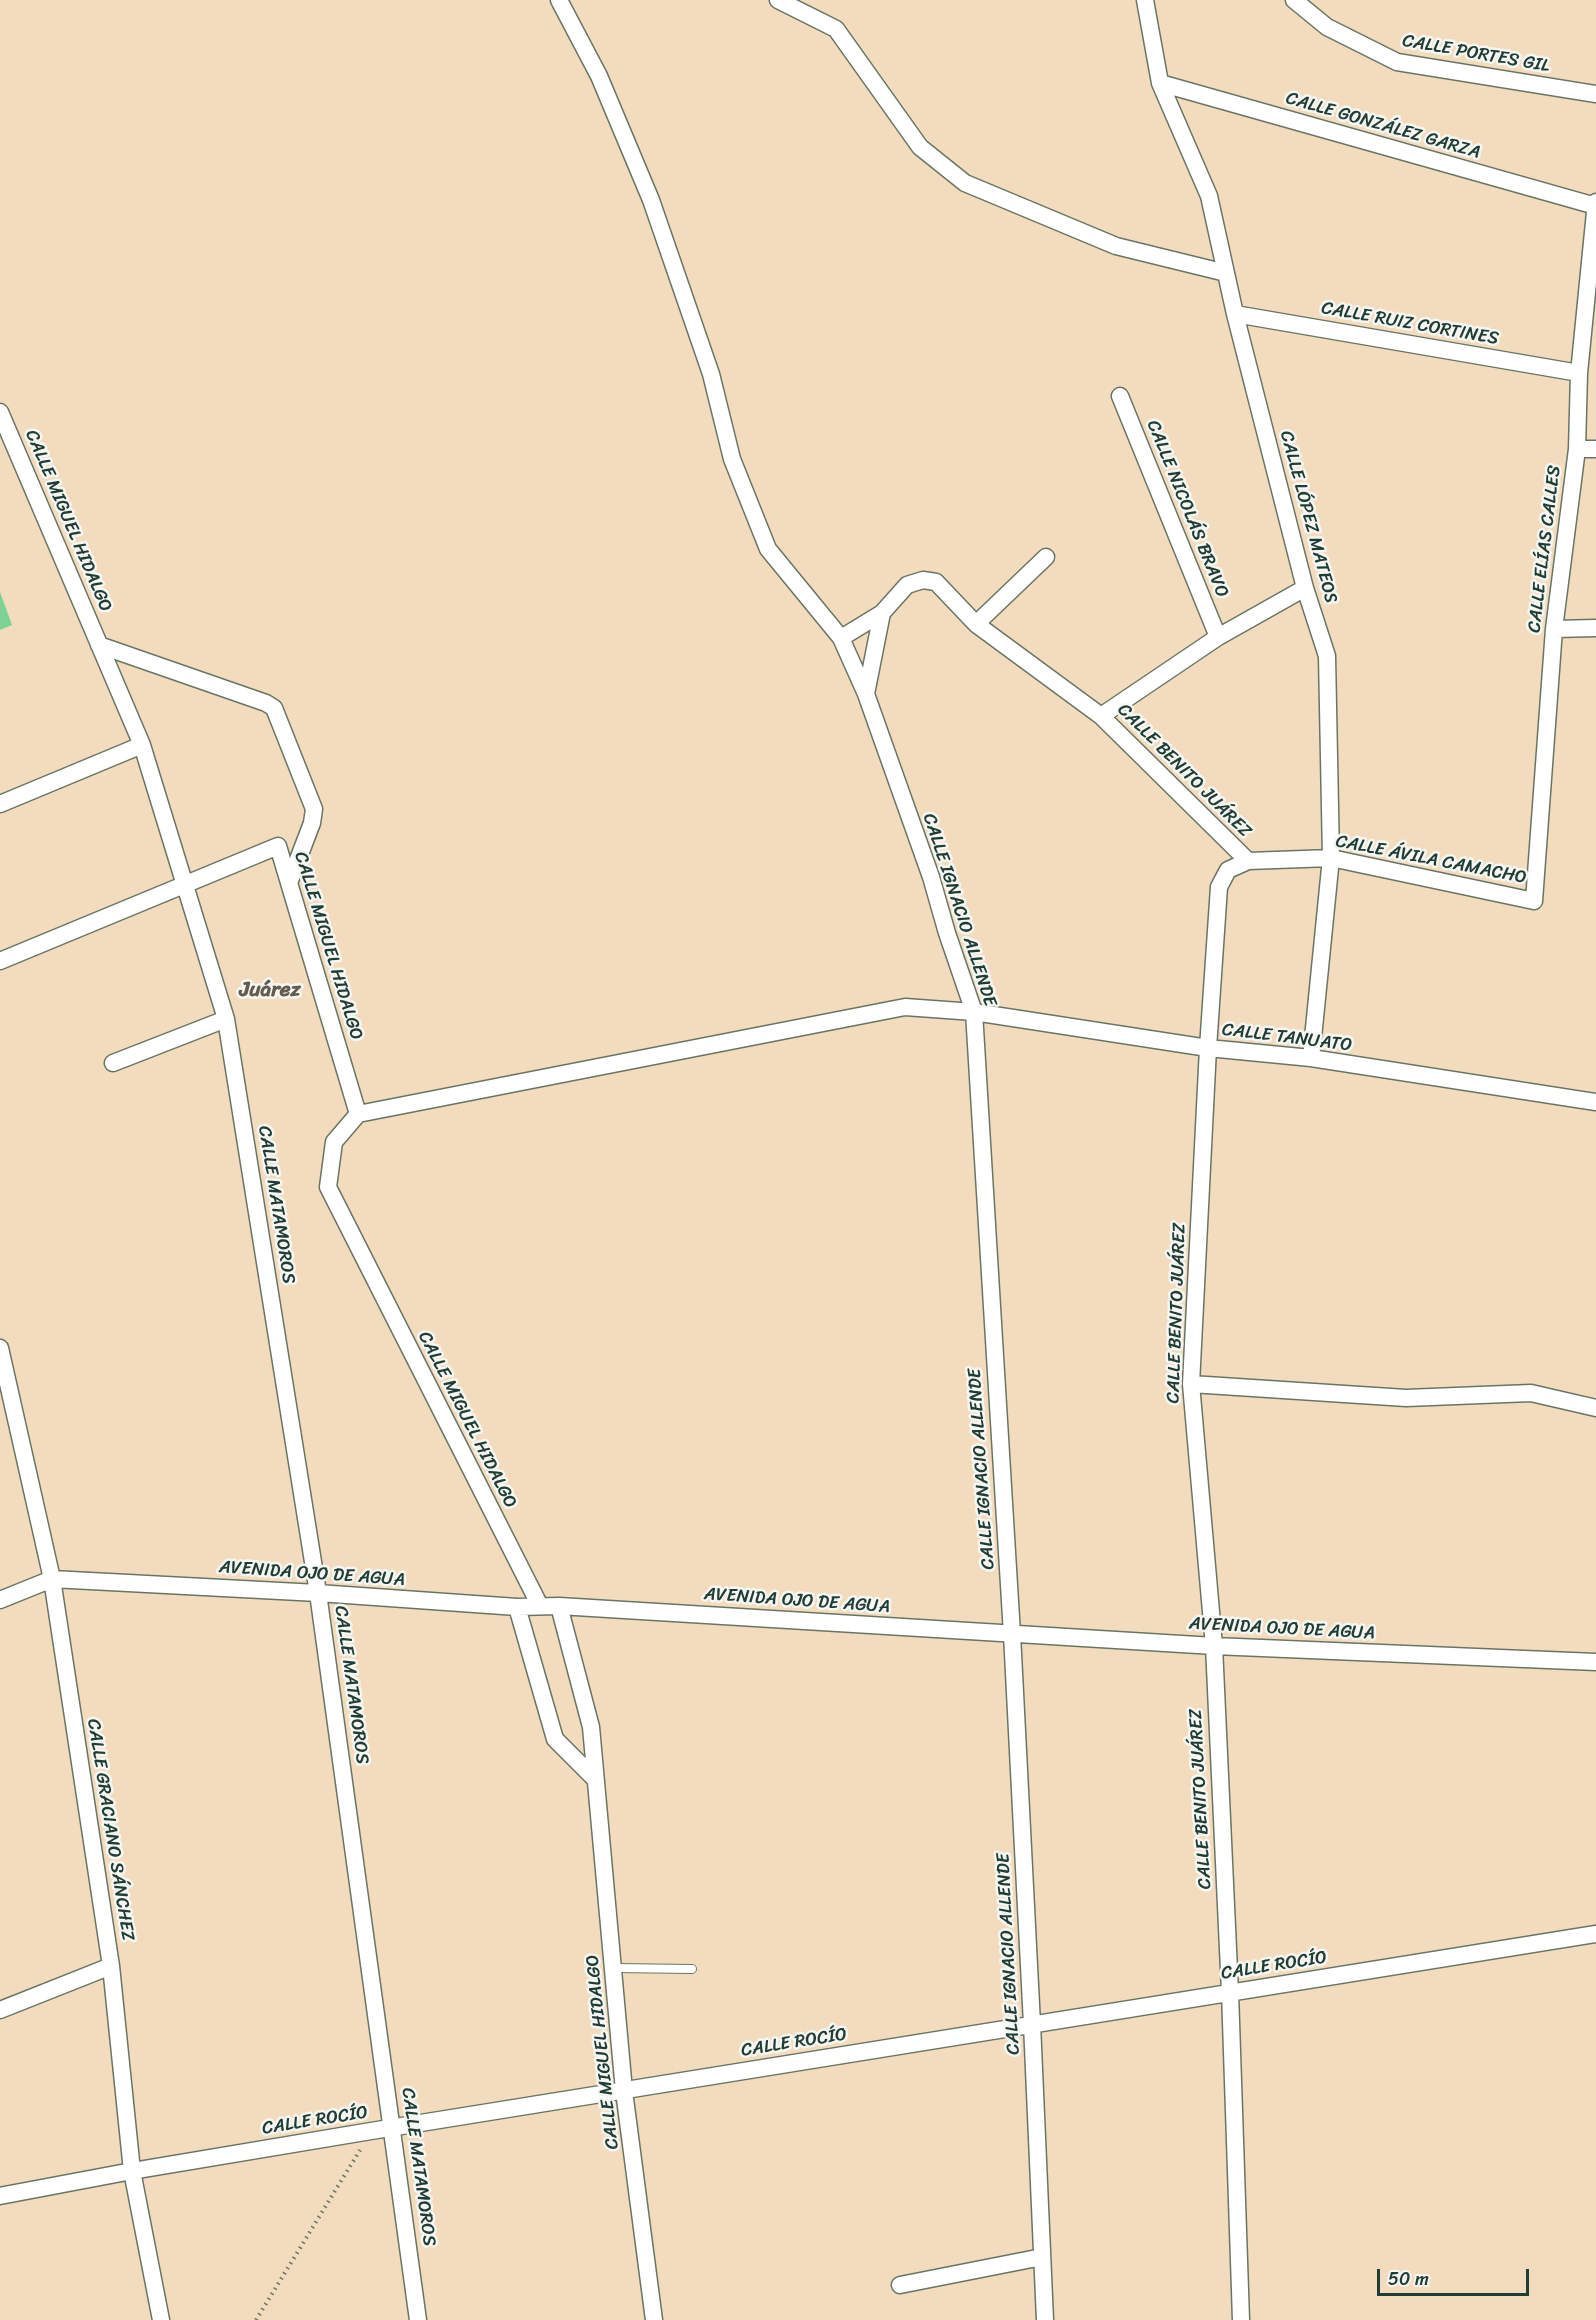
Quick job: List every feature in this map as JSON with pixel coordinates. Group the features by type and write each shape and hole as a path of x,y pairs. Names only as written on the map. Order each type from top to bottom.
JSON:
{"street":[{"name":"CALLE IGNACIO ALLENDE","path":"559,0 599,76 651,200 711,374 732,459 768,549 841,638 866,694 931,876 947,933 974,1011 1012,1634 1045,2320"},
{"path":"778,0 836,29 920,147 965,183 1116,246 1226,273"},
{"name":"CALLE LÓPEZ MATEOS","path":"1145,0 1160,83 1209,196 1235,314 1305,588 1327,656 1331,858 1311,1058"},
{"name":"CALLE PORTES GIL","path":"1294,0 1327,27 1397,62 1596,94"},
{"name":"CALLE GONZÁLEZ GARZA","path":"1160,83 1596,204"},
{"name":"CALLE ELÍAS CALLES","path":"1534,901 1554,629 1576,449 1579,373 1596,204"},
{"name":"CALLE RUIZ CORTINES","path":"1235,314 1579,373"},
{"name":"CALLE NICOLÁS BRAVO","path":"1120,396 1218,637"},
{"name":"CALLE MIGUEL HIDALGO","path":"0,412 141,745 183,885 278,846 358,1114 333,1142 328,1187 540,1606"},
{"path":"1576,449 1596,449"},
{"path":"976,624 1046,557"},
{"name":"CALLE BENITO JUÁREZ","path":"882,613 907,585 923,580 936,582 976,624 1101,716 1248,861 1228,870 1219,887 1208,1048 1191,1384 1214,1646 1230,1992 1241,2320"},
{"path":"1101,716 1218,637 1305,588"},
{"path":"841,638 882,613"},
{"path":"866,694 882,613"},
{"path":"1554,629 1596,628"},
{"path":"99,645 266,703 274,708 314,809 312,824 289,883"},
{"path":"0,804 141,745"},
{"name":"CALLE ÁVILA CAMACHO","path":"1248,861 1331,858 1534,901"},
{"path":"0,961 183,885"},
{"name":"CALLE MATAMOROS","path":"183,885 226,1019 318,1593 418,2320"},
{"name":"CALLE TANUATO","path":"358,1114 905,1007 974,1011 1208,1048 1311,1058 1596,1102"},
{"path":"113,1063 226,1019"},
{"name":"CALLE GRACIANO SÁNCHEZ","path":"0,1348 52,1579 111,1966 132,2171 161,2320"},
{"path":"1191,1384 1406,1398 1531,1393 1596,1408"},
{"name":"AVENIDA OJO DE AGUA","path":"0,1600 52,1579 318,1593 518,1607 559,1606 1214,1646 1596,1662"},
{"name":"CALLE MIGUEL HIDALGO","path":"559,1606 591,1727 615,1968 624,2091 654,2320"},
{"path":"518,1607 555,1739 596,1780"},
{"name":"CALLE ROCÍO","path":"0,2196 132,2171 371,2131 1596,1934"},
{"path":"0,2010 111,1966"},
{"path":"900,2285 1042,2257"}],"lane":[{"path":"615,1968 692,1969"}],"path":[{"path":"256,2320 371,2131"}],"green space":[{"path":"0,592 12,625 0,630"}],"district":[{"name":"Juárez","path":"270,991"}]}
